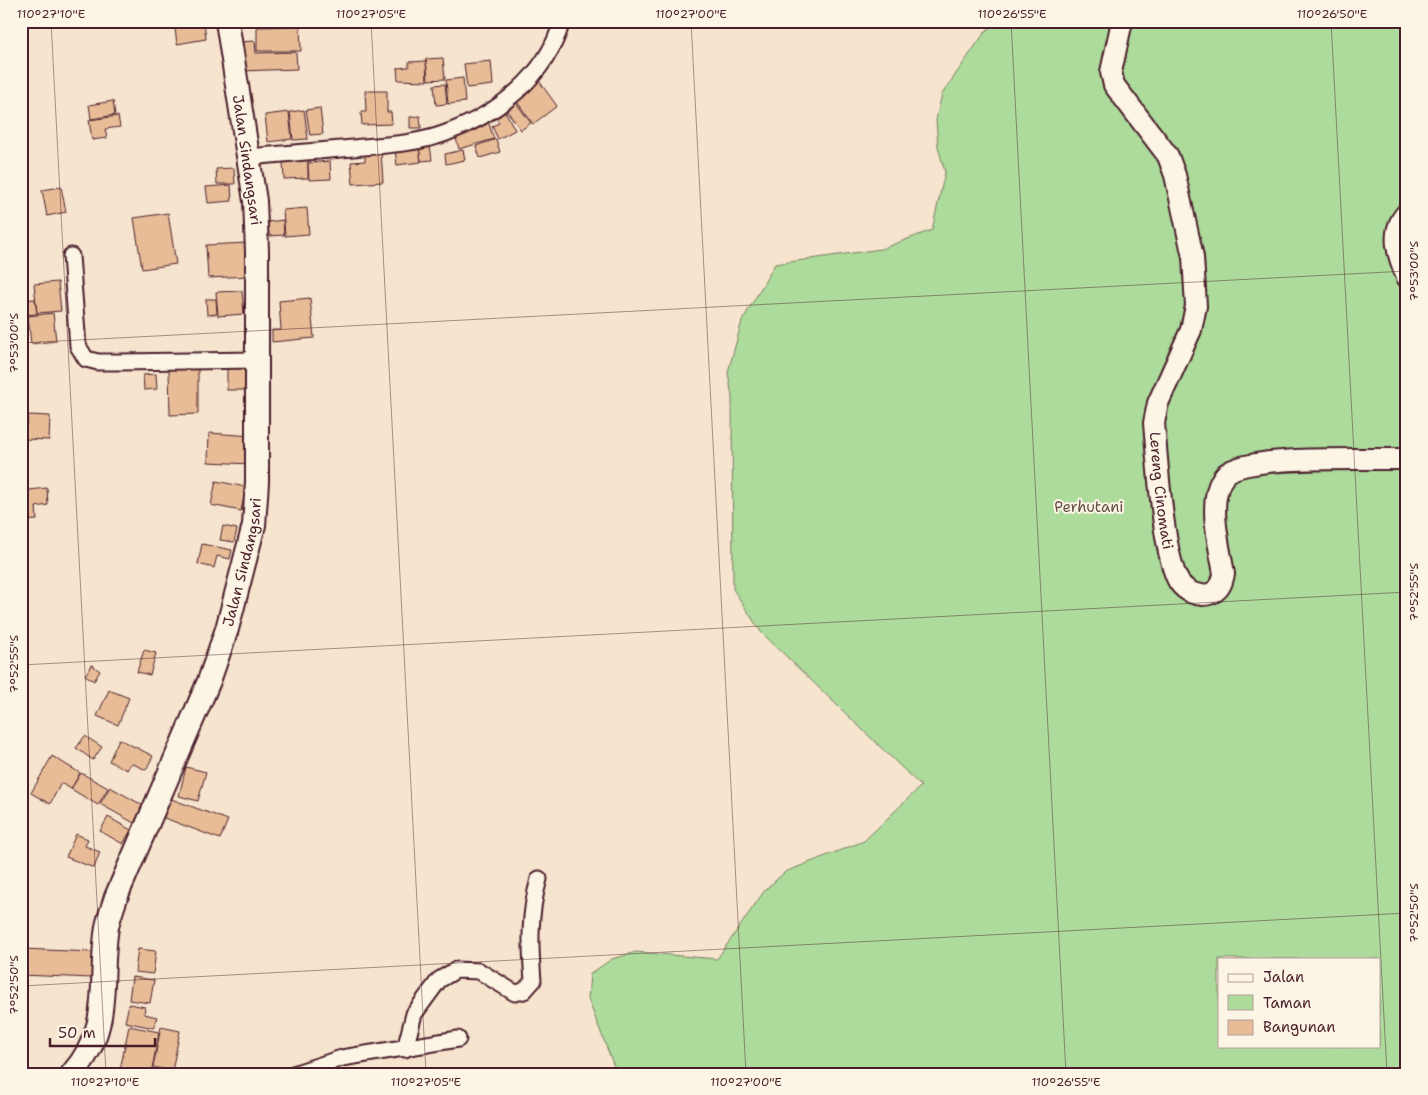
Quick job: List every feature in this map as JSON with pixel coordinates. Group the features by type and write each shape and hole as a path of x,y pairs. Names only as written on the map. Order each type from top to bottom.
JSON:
{"main road":[{"name":"Jalan Sindangsari","path":"72,1074 90,1050 101,1018 107,927 116,897 209,681 227,629 254,525 257,482 257,243 254,201 227,21"},
{"name":"Lereng Cinomati","path":"1122,21 1111,72 1114,86 1168,156 1175,175 1193,257 1196,306 1191,330 1158,403 1154,423 1168,544 1180,583 1192,593 1203,596 1212,593 1222,582 1224,574 1214,509 1218,491 1226,474 1244,466 1271,461 1407,459"},
{"path":"1407,213 1400,220 1396,239 1397,254 1407,277"}],"street":[{"path":"247,157 395,144 446,133 491,111 526,84 550,50 562,21"},
{"path":"71,256 78,346 86,358 105,362 257,360"},
{"path":"405,1049 414,1014 439,980 456,970 479,971 515,992 524,991 533,981 529,938 532,902 539,879"},
{"path":"293,1074 342,1058 458,1039"}],"green space":[{"name":"Perhutani","path":"997,21 1407,21 1407,1074 617,1074 588,999 590,974 612,959 636,952 717,959 765,890 785,872 864,841 921,786 761,632 733,589 732,397 728,372 742,321 775,264 881,249 932,230 945,172 938,147 936,120 942,94 985,32"}],"building":[{"path":"174,21 204,21 206,39 177,44"},
{"path":"300,26 301,51 257,51 257,27"},
{"path":"255,41 256,53 296,52 297,69 241,71 240,42"},
{"path":"443,58 445,79 428,80 426,59"},
{"path":"426,61 427,81 398,80 397,68 409,67 409,62"},
{"path":"491,61 493,85 467,88 464,64"},
{"path":"463,78 465,102 448,104 446,80"},
{"path":"539,81 557,106 533,124 515,99"},
{"path":"445,84 447,104 436,105 434,85"},
{"path":"365,91 387,91 387,112 391,112 392,124 362,125 361,112 366,112"},
{"path":"514,100 531,123 521,130 504,107"},
{"path":"113,101 115,115 91,119 89,105"},
{"path":"503,107 515,130 498,139 492,126 499,123 493,112"},
{"path":"320,108 323,134 310,135 306,110"},
{"path":"304,110 308,139 293,140 290,112"},
{"path":"289,112 292,139 268,142 265,115"},
{"path":"118,116 120,127 105,129 107,138 92,140 89,120"},
{"path":"420,116 421,128 410,128 410,117"},
{"path":"488,121 494,139 459,149 455,135 476,129 475,125"},
{"path":"496,139 500,152 480,158 476,146"},
{"path":"430,145 432,160 421,161 419,146"},
{"path":"419,147 421,162 397,165 395,150"},
{"path":"463,150 465,160 446,164 445,154"},
{"path":"381,151 383,182 353,184 351,162 365,161 365,152"},
{"path":"301,155 310,155 311,161 308,161 308,178 284,179 283,162 301,161"},
{"path":"330,161 331,179 309,180 308,163"},
{"path":"234,168 235,184 217,184 216,169"},
{"path":"231,185 232,201 208,203 206,187"},
{"path":"61,187 66,212 47,216 42,190"},
{"path":"307,208 309,234 285,236 283,210"},
{"path":"168,213 176,264 142,269 134,218"},
{"path":"283,220 284,235 269,236 268,222"},
{"path":"247,243 249,276 208,278 206,245"},
{"path":"58,282 61,311 37,313 34,284"},
{"path":"242,291 244,314 218,316 216,292"},
{"path":"310,298 314,338 272,342 272,330 281,330 279,301"},
{"path":"35,299 37,314 21,315 21,300"},
{"path":"206,299 216,299 217,314 207,315"},
{"path":"53,313 56,341 31,344 28,316"},
{"path":"227,367 245,367 245,390 227,390"},
{"path":"169,369 198,369 198,414 170,415"},
{"path":"156,374 157,389 144,390 143,375"},
{"path":"28,415 50,416 49,440 23,439 23,425 27,425"},
{"path":"209,433 253,436 251,464 208,462"},
{"path":"216,481 246,487 241,511 211,505"},
{"path":"47,488 48,505 36,507 37,520 21,521 21,491"},
{"path":"223,526 237,529 234,542 220,540"},
{"path":"202,544 232,550 230,559 217,556 214,568 198,564"},
{"path":"144,650 156,653 150,675 137,672"},
{"path":"92,665 100,671 94,681 85,675"},
{"path":"109,690 129,698 118,725 97,716"},
{"path":"85,736 102,747 93,760 76,748"},
{"path":"119,739 153,756 146,770 131,763 127,770 109,761"},
{"path":"52,756 80,773 71,789 61,783 50,804 31,793"},
{"path":"186,767 206,772 198,801 179,796"},
{"path":"81,773 108,788 98,805 71,789"},
{"path":"110,787 144,806 134,823 100,804"},
{"path":"166,797 228,820 220,839 159,816"},
{"path":"108,817 131,830 123,844 100,831"},
{"path":"76,834 88,839 85,846 100,852 94,868 66,857"},
{"path":"22,949 93,952 92,978 21,975"},
{"path":"138,949 156,951 153,974 135,972"},
{"path":"132,977 154,980 150,1003 129,1000"},
{"path":"129,1004 145,1007 144,1014 157,1017 154,1028 125,1022"},
{"path":"129,1026 159,1032 151,1074 120,1070"},
{"path":"161,1027 180,1031 172,1071 153,1067"}]}
